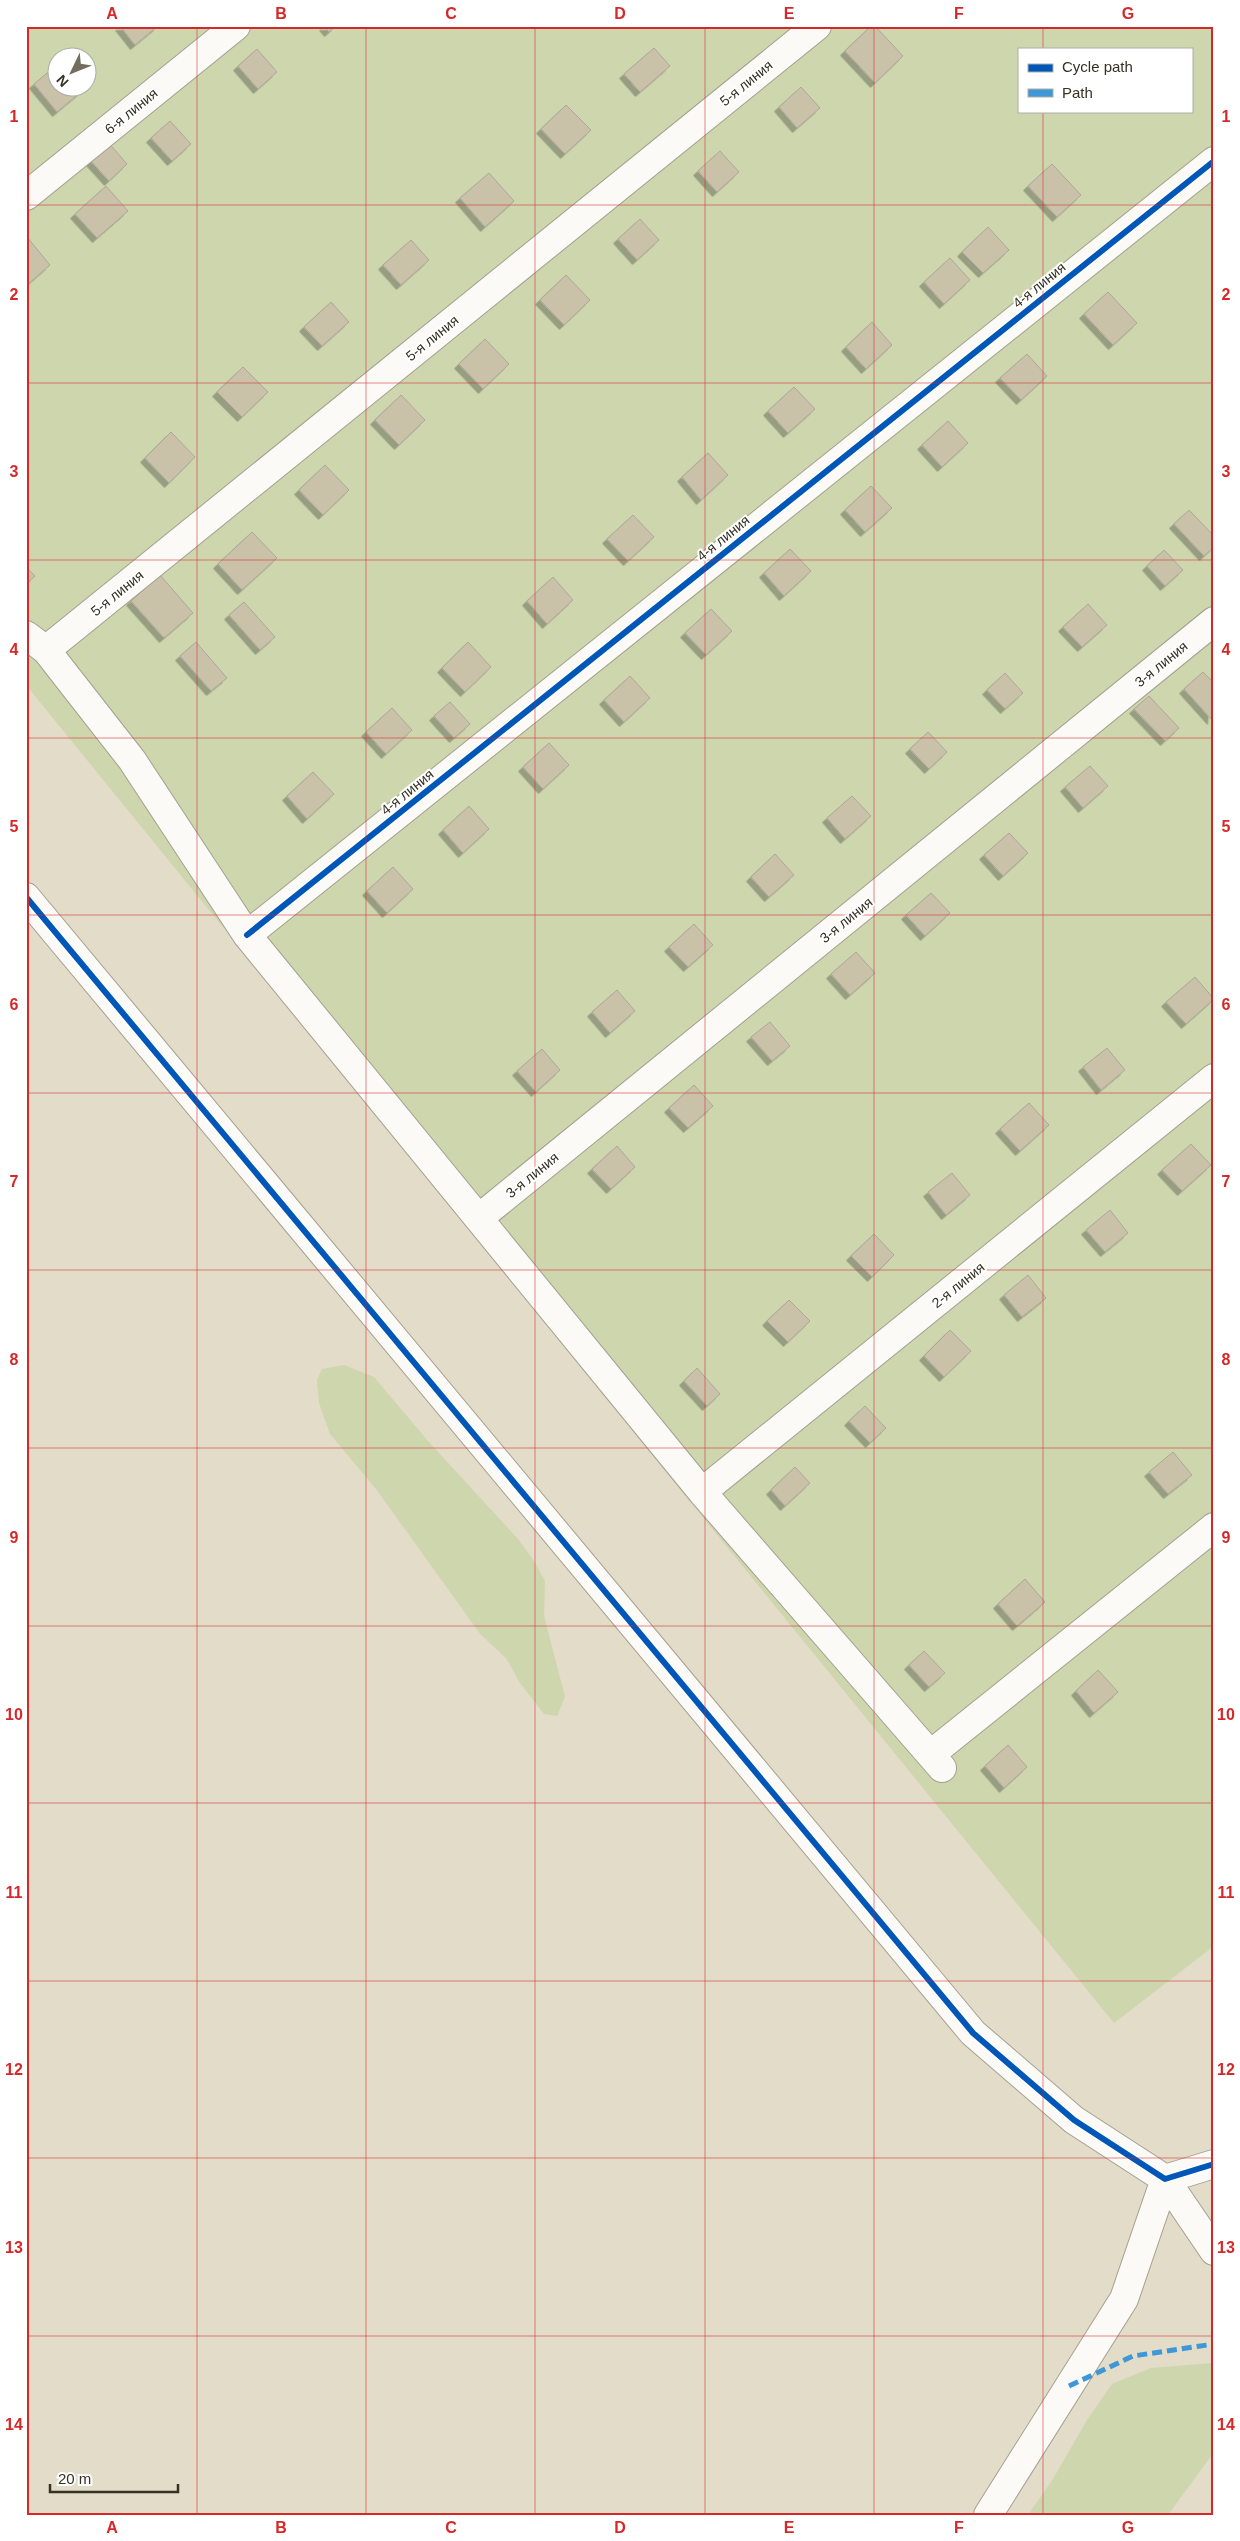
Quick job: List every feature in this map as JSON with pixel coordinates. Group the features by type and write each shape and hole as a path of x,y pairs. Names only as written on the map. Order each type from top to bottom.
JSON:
{"street":[{"name":"6-я линия","path":"26,196 236,26"},
{"name":"5-я линия","path":"36,642 817,26"},
{"name":"4-я линия","path":"247,935 1214,161"},
{"name":"3-я линия","path":"479,1218 1214,622"},
{"path":"36,642 132,760 247,935 702,1492 937,1761 1214,1527"},
{"path":"26,897 973,2032 1074,2120 1165,2179 1214,2250"},
{"name":"2-я линия","path":"702,1492 1214,1078"},
{"path":"1165,2179 1214,2164"},
{"path":"988,2515 1124,2299 1165,2179"}],"green space":[{"path":"26,26 1214,26 1214,1946 1114,2023 26,685"},
{"path":"344,1365 374,1377 428,1441 518,1539 534,1561 545,1581 544,1616 565,1697 557,1716 544,1714 520,1683 506,1658 481,1635 376,1489 330,1434 319,1403 317,1380 322,1369"},
{"path":"1214,2363 1214,2452 1168,2515 1028,2515 1053,2479 1087,2420 1112,2384 1151,2368"}],"building":[{"path":"120,26 158,26 135,45"},
{"path":"324,26 336,26 329,32"},
{"path":"871,26 875,26 903,56 875,83 845,51"},
{"path":"654,48 670,66 640,92 624,74"},
{"path":"257,49 277,72 258,89 238,66"},
{"path":"48,72 48,98 74,98 57,112 34,84"},
{"path":"801,87 820,108 797,128 779,107"},
{"path":"566,105 591,130 565,154 541,129"},
{"path":"170,121 191,144 172,161 151,138"},
{"path":"107,141 127,164 109,181 88,158"},
{"path":"720,151 739,172 717,192 698,171"},
{"path":"1052,164 1081,195 1057,217 1028,186"},
{"path":"489,173 514,201 485,227 460,198"},
{"path":"106,186 128,211 97,238 75,214"},
{"path":"640,219 659,240 637,260 618,239"},
{"path":"988,227 1009,250 983,273 962,252"},
{"path":"26,238 50,265 26,286"},
{"path":"411,240 429,260 401,285 383,265"},
{"path":"950,258 970,280 944,304 924,282"},
{"path":"566,275 590,300 564,325 540,300"},
{"path":"1108,292 1137,323 1113,345 1084,314"},
{"path":"331,302 349,322 322,346 304,327"},
{"path":"872,322 892,345 866,369 846,347"},
{"path":"485,339 509,364 483,389 459,364"},
{"path":"1027,354 1047,376 1021,400 1000,378"},
{"path":"243,367 268,392 242,417 217,392"},
{"path":"794,387 815,409 788,433 768,411"},
{"path":"401,395 425,420 399,445 375,420"},
{"path":"948,421 968,443 942,467 922,445"},
{"path":"171,432 195,457 169,483 145,458"},
{"path":"708,453 728,475 701,500 682,477"},
{"path":"325,465 349,490 323,515 299,490"},
{"path":"871,486 892,508 865,532 845,510"},
{"path":"1189,510 1214,536 1214,547 1204,556 1174,524"},
{"path":"633,515 654,537 628,561 607,539"},
{"path":"252,532 277,558 242,590 218,564"},
{"path":"790,549 811,571 784,596 764,573"},
{"path":"1164,550 1183,570 1165,586 1147,566"},
{"path":"26,567 35,576 26,584"},
{"path":"160,575 193,613 164,638 131,601"},
{"path":"553,577 573,600 547,624 527,601"},
{"path":"244,602 275,637 260,650 229,615"},
{"path":"1088,604 1107,625 1082,647 1063,627"},
{"path":"711,609 732,631 706,655 685,633"},
{"path":"196,642 227,678 211,691 180,656"},
{"path":"468,642 491,667 465,692 442,668"},
{"path":"1203,672 1214,683 1212,720 1184,689"},
{"path":"1005,673 1023,693 1005,709 987,690"},
{"path":"630,676 650,698 624,722 604,700"},
{"path":"1149,696 1179,728 1165,741 1134,709"},
{"path":"450,702 470,724 454,738 434,716"},
{"path":"392,708 412,730 386,754 366,732"},
{"path":"928,732 947,752 929,769 910,749"},
{"path":"549,743 569,765 543,789 523,767"},
{"path":"1090,766 1108,786 1083,808 1065,787"},
{"path":"313,772 334,794 307,819 287,796"},
{"path":"852,796 871,816 845,839 827,818"},
{"path":"469,806 489,829 463,853 443,830"},
{"path":"1009,833 1028,853 1003,876 984,855"},
{"path":"775,854 794,875 769,897 751,877"},
{"path":"393,867 413,889 387,913 367,891"},
{"path":"931,893 950,913 925,936 906,915"},
{"path":"694,924 713,945 688,967 669,947"},
{"path":"856,952 875,973 850,995 831,974"},
{"path":"1195,977 1214,999 1186,1024 1166,1002"},
{"path":"617,990 635,1011 610,1033 592,1012"},
{"path":"770,1022 790,1046 772,1061 751,1037"},
{"path":"1107,1048 1125,1070 1101,1090 1083,1067"},
{"path":"542,1049 560,1070 536,1092 517,1071"},
{"path":"694,1085 713,1106 688,1128 669,1108"},
{"path":"1029,1103 1049,1125 1020,1151 1000,1129"},
{"path":"1191,1144 1211,1165 1182,1191 1162,1170"},
{"path":"617,1146 635,1167 611,1189 592,1169"},
{"path":"952,1173 970,1195 946,1215 928,1192"},
{"path":"1110,1210 1128,1233 1105,1252 1086,1230"},
{"path":"874,1234 894,1255 872,1277 851,1256"},
{"path":"1028,1275 1046,1298 1022,1317 1004,1295"},
{"path":"789,1300 810,1321 788,1342 767,1321"},
{"path":"950,1330 971,1351 944,1377 924,1356"},
{"path":"697,1368 720,1394 707,1406 684,1381"},
{"path":"865,1406 886,1428 870,1443 849,1421"},
{"path":"1173,1452 1192,1475 1168,1494 1149,1472"},
{"path":"795,1467 810,1483 785,1506 771,1490"},
{"path":"1025,1579 1045,1602 1017,1626 998,1604"},
{"path":"924,1651 945,1673 929,1687 909,1665"},
{"path":"1098,1670 1118,1692 1094,1713 1076,1691"},
{"path":"1008,1745 1027,1767 1004,1788 985,1766"}],"marked path":[{"path":"1069,2386 1133,2356 1214,2344"}],"cycle path":[{"path":"247,935 1214,161"},
{"path":"26,897 973,2033 1074,2120 1165,2179 1214,2164"}]}
